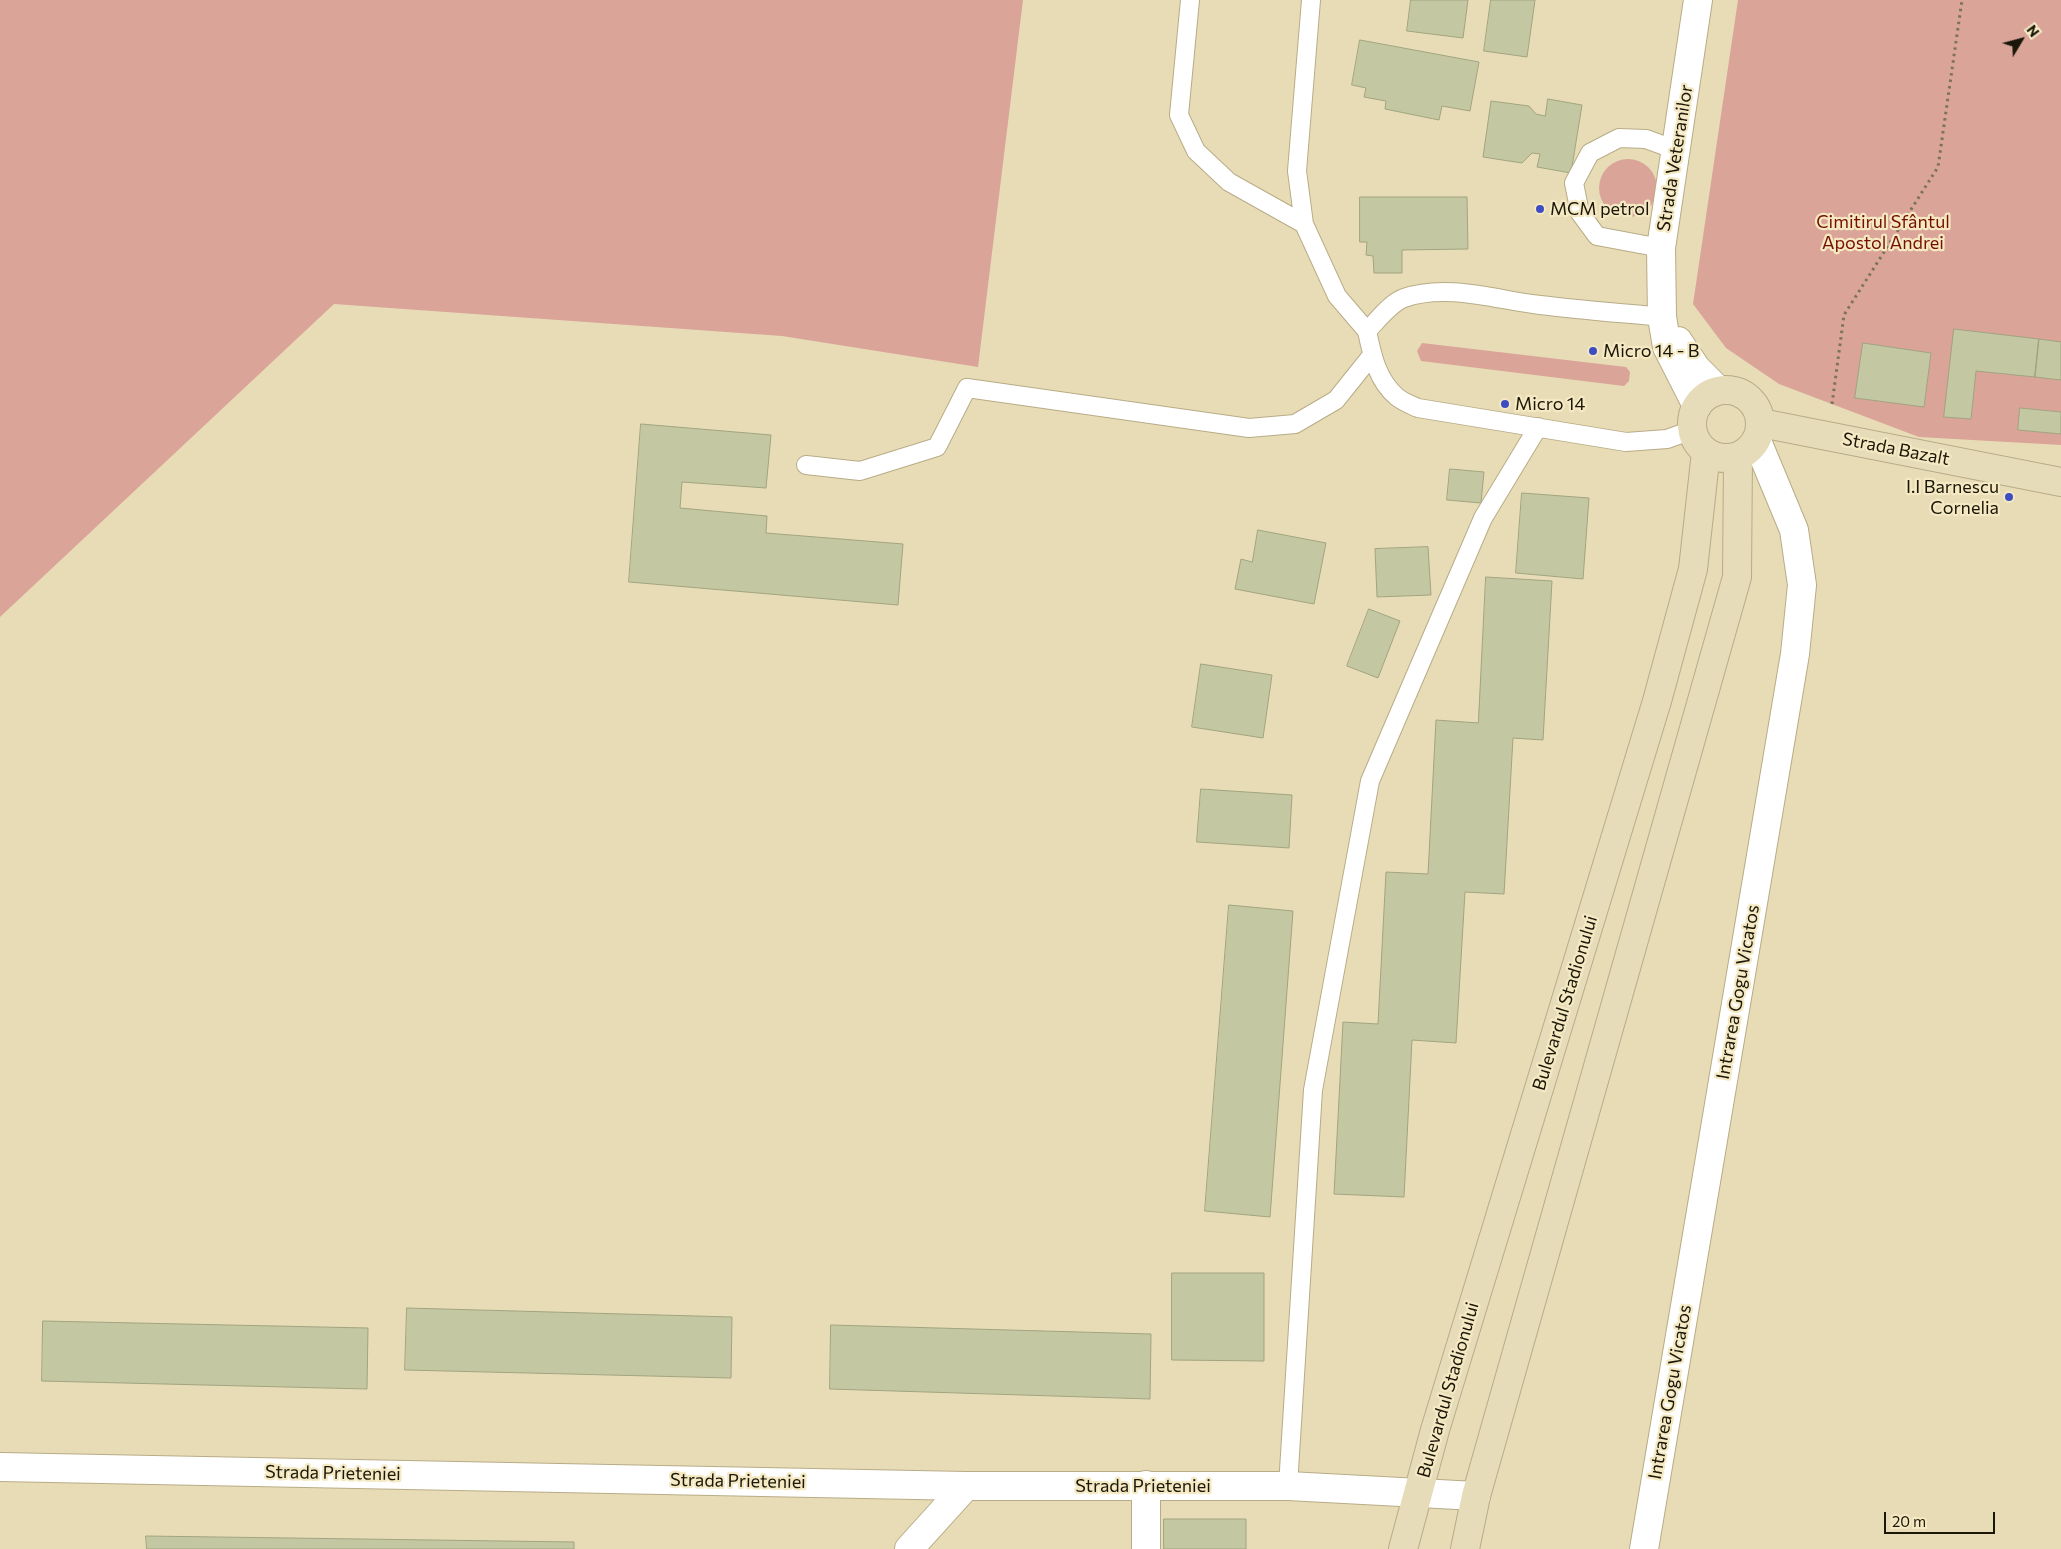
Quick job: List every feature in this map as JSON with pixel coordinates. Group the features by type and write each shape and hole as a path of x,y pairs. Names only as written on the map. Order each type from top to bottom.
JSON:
{"main road":[{"path":"1465,1549 1476,1496 1738,578 1752,440 1754,404 1747,396 1728,389 1703,420 1716,457 1727,459 1752,440"},
{"name":"Bulevardul Stadionului","path":"1403,1549 1435,1430 1657,701 1693,569 1703,420"},
{"name":"Strada Bazalt","path":"1752,440 1828,436 2061,482"}],"street":[{"name":"Strada Veteranilor","path":"1662,317 1661,248 1698,0"},
{"path":"1662,317 1696,368 1703,420"},
{"name":"Intrarea Gogu Vicatos","path":"1644,1549 1795,654 1802,585 1794,530 1752,440"},
{"name":"Strada Prieteniei","path":"0,1467 966,1486 1288,1486 1476,1496"},
{"path":"1146,1485 1146,1549"},
{"path":"909,1549 966,1486"}],"lane":[{"path":"1190,0 1179,115 1196,150 1229,182 1304,224"},
{"path":"1311,0 1297,171 1304,224 1337,296 1367,331 1372,355 1381,378 1397,398 1418,408 1626,442 1667,439 1703,420"},
{"path":"1661,248 1597,236 1580,213 1574,183 1590,153 1619,138 1646,139 1676,150"},
{"path":"1367,331 1382,315 1402,299 1425,293 1450,292 1539,305 1662,317"},
{"path":"806,465 860,471 937,447 967,388 1250,428 1295,424 1336,400 1372,355"},
{"path":"1288,1486 1313,1090 1370,781 1483,518 1538,427"}],"path":[{"path":"1828,436 1844,315 1938,167 1962,0"}],"green space":[{"path":"0,0 1023,0 978,367 782,336 334,304 0,617"},
{"name":"Cimitirul Sfântul Apostol Andrei","path":"1738,0 2061,0 2061,445 1919,437 1779,384 1726,348 1693,304"},
{"path":"1628,159 1644,164 1652,172 1657,188 1652,204 1644,212 1628,217 1612,212 1604,204 1599,188 1604,172 1612,164"},
{"path":"1422,343 1626,367 1630,372 1629,381 1624,386 1421,361 1417,351"}],"building":[{"path":"1411,0 1468,0 1463,38 1407,31"},
{"path":"1491,0 1535,0 1527,57 1484,51"},
{"path":"1360,40 1479,62 1470,111 1442,106 1439,120 1385,109 1386,101 1364,97 1366,88 1352,85"},
{"path":"1548,99 1582,105 1571,173 1537,167 1540,154 1532,153 1522,163 1483,157 1491,101 1529,106 1536,114 1545,116"},
{"path":"1360,197 1467,197 1468,249 1402,250 1402,273 1374,273 1373,256 1366,255 1367,242 1360,242"},
{"path":"1954,329 2039,339 2035,377 1976,371 1971,419 1944,417"},
{"path":"2039,339 2061,342 2061,380 2035,377"},
{"path":"1863,343 1931,353 1924,407 1855,398"},
{"path":"2020,408 2061,412 2061,434 2018,430"},
{"path":"641,424 771,435 766,488 682,482 680,508 767,516 766,533 903,544 898,605 629,582"},
{"path":"1450,469 1484,472 1481,503 1447,500"},
{"path":"1522,493 1589,498 1583,579 1516,573"},
{"path":"1258,530 1326,543 1314,604 1235,589 1241,559 1252,562"},
{"path":"1428,547 1431,595 1377,597 1375,549"},
{"path":"1486,577 1552,581 1543,740 1513,738 1504,894 1465,892 1456,1043 1412,1040 1404,1197 1334,1194 1343,1022 1378,1024 1386,872 1428,874 1436,720 1478,723"},
{"path":"1369,609 1400,621 1378,678 1347,666"},
{"path":"1201,664 1272,675 1263,738 1192,727"},
{"path":"1201,789 1292,795 1289,848 1197,842"},
{"path":"1229,905 1293,911 1270,1217 1205,1211"},
{"path":"1172,1273 1264,1273 1264,1361 1172,1360"},
{"path":"407,1308 732,1317 731,1378 405,1370"},
{"path":"43,1321 368,1328 367,1389 42,1381"},
{"path":"831,1325 1151,1334 1150,1399 830,1389"},
{"path":"1164,1519 1246,1519 1246,1549 1164,1549"},
{"path":"146,1536 574,1542 574,1549 147,1549"}],"place":[{"name":"MCM petrol","path":"1540,209"},
{"name":"Micro 14 - B","path":"1593,351"},
{"name":"Micro 14","path":"1505,404"},
{"name":"I.I Barnescu Cornelia","path":"2009,497"}]}
